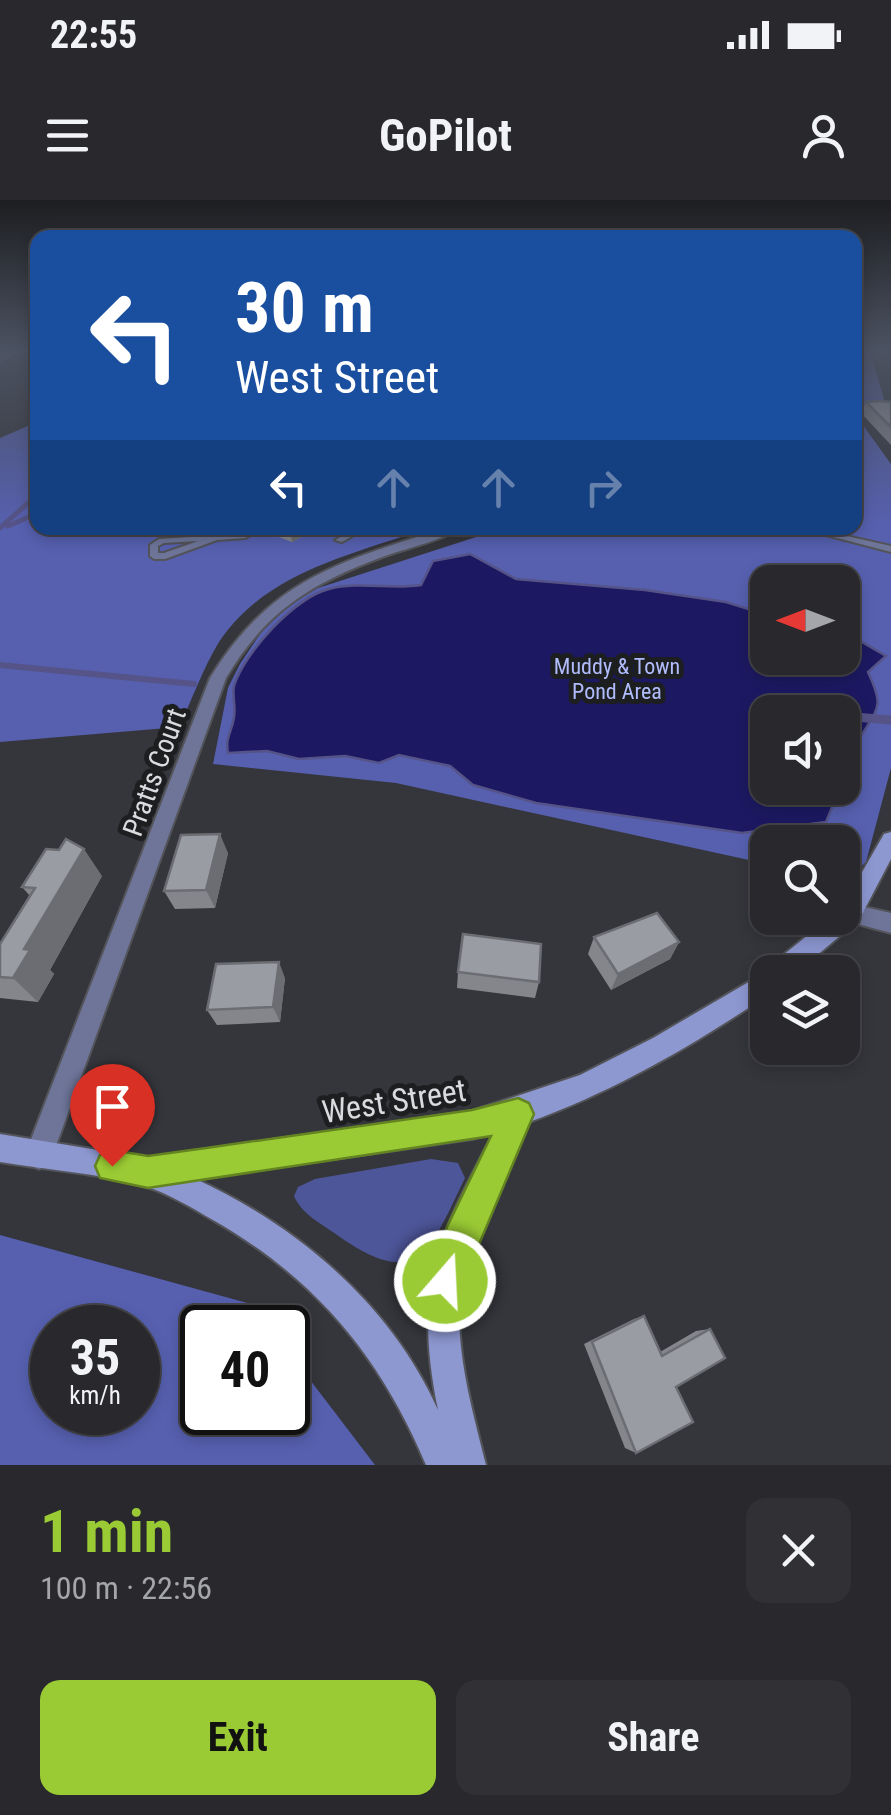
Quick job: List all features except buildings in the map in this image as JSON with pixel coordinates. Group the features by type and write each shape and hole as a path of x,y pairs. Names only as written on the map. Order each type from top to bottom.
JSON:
{"street":[{"name":"Pratts Court","path":"39,1155 218,678 236,644 260,616 296,588 436,535"},
{"path":"860,897 891,840"},
{"path":"860,916 891,923"},
{"path":"801,955 825,935"},
{"name":"West Street","path":"0,1148 148,1172 453,1128 518,1114 566,1097 668,1046 750,993"},
{"path":"468,1465 452,1392 445,1281 460,1239 518,1114"},
{"path":"148,1172 241,1216 302,1258 388,1356 444,1465"}],"lane":[{"path":"215,538 165,556 154,556 154,545 162,541 244,535"},
{"path":"339,540 349,535"},
{"path":"832,535 891,549"}],"shaded area":[{"name":"Muddy & Town Pond Area","path":"470,554 516,579 645,590 726,602 750,610 750,675 860,675 860,641 886,656 868,672 878,700 860,740 860,695 750,695 750,805 833,805 826,822 750,825 750,832 742,833 536,803 473,785 450,766 399,755 379,763 345,756 299,759 267,751 228,753 234,686 248,658 272,628 301,603 329,589 421,585 433,561"},
{"path":"431,1159 458,1163 465,1178 432,1242 406,1261 388,1261 367,1253 314,1219 294,1196 298,1187 315,1179"}],"green space":[{"name":"Muddy & Town Pond Area","path":"862,424 891,464 891,768 866,862 860,868 860,825 750,825 750,860 396,783 213,764 228,688 270,619 309,591 482,535 862,535"},
{"path":"30,425 30,535 407,535 313,568 261,598 219,642 179,727 0,742 0,438"},
{"path":"0,1235 251,1304 180,1305 180,1435 310,1435 310,1380 375,1465 0,1465"}],"waterway":[{"path":"0,528 30,501"},
{"path":"8,526 30,516"},
{"path":"0,665 194,684"},
{"path":"860,717 891,720"}],"route":[{"path":"112,1166 148,1172 472,1125 518,1114 460,1239 445,1281"}]}
